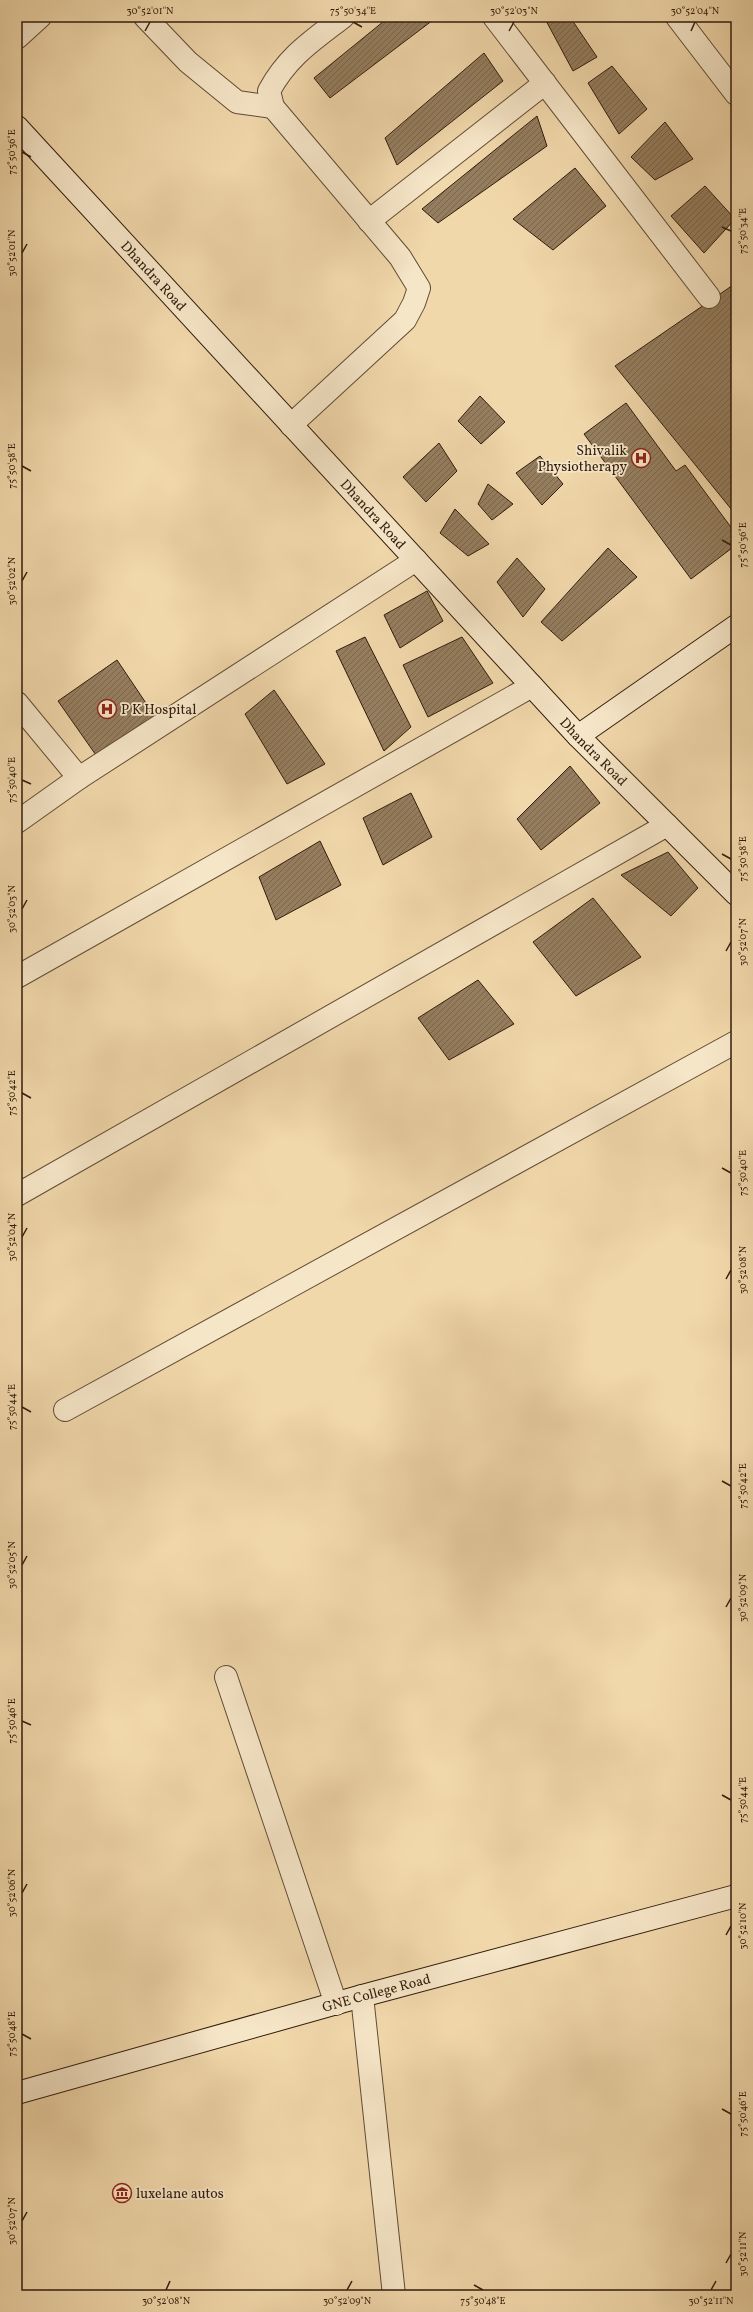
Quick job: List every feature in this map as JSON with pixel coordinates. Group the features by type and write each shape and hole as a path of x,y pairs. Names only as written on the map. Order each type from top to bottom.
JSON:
{"street":[{"path":"17,38 40,17"},
{"path":"145,17 188,62 237,102 272,107"},
{"path":"291,425 405,320 414,303 419,288 400,257 272,107 269,91 281,70 304,47 343,17"},
{"path":"494,17 709,297"},
{"path":"677,17 736,94"},
{"path":"369,221 545,83"},
{"name":"Dhandra Road","path":"17,127 578,736 736,894"},
{"path":"17,822 79,778 416,560"},
{"path":"578,736 736,626"},
{"path":"17,977 532,686"},
{"path":"17,703 79,778"},
{"path":"17,1195 667,825"},
{"path":"65,1410 736,1042"},
{"path":"226,1677 336,2004"},
{"name":"GNE College Road","path":"17,2093 362,1996 736,1896"},
{"path":"362,1996 394,2295"}],"building":[{"path":"389,17 437,17 330,98 314,78"},
{"path":"544,17 570,17 597,57 573,71"},
{"path":"484,53 503,81 397,165 385,138"},
{"path":"612,66 647,109 619,134 588,83"},
{"path":"537,116 547,146 438,223 422,209"},
{"path":"665,122 693,159 655,180 631,157"},
{"path":"575,168 606,206 553,250 513,219"},
{"path":"705,186 735,219 704,253 671,216"},
{"path":"736,283 736,515 615,366"},
{"path":"480,396 505,422 481,444 458,421"},
{"path":"626,403 676,471 685,465 736,534 736,545 691,579 584,434"},
{"path":"439,443 457,471 426,502 403,477"},
{"path":"540,456 563,484 542,505 516,473"},
{"path":"488,484 513,504 492,520 478,504"},
{"path":"455,509 489,544 468,556 440,533"},
{"path":"608,548 637,577 562,641 541,622"},
{"path":"517,558 545,589 523,617 497,582"},
{"path":"427,591 443,621 400,648 384,615"},
{"path":"365,637 411,727 384,751 336,651"},
{"path":"462,637 493,683 428,717 403,665"},
{"path":"117,660 156,718 98,758 58,701"},
{"path":"274,690 325,764 287,784 245,714"},
{"path":"570,766 600,803 541,850 517,819"},
{"path":"411,793 432,837 383,865 363,818"},
{"path":"320,841 341,885 276,920 259,877"},
{"path":"668,852 698,888 671,916 621,875"},
{"path":"593,898 641,957 576,996 533,942"},
{"path":"478,980 514,1024 449,1060 418,1018"}],"place":[{"name":"Shivalik Physiotherapy","path":"641,458"},
{"name":"P K Hospital","path":"107,709"},
{"name":"luxelane autos","path":"122,2193"}]}
